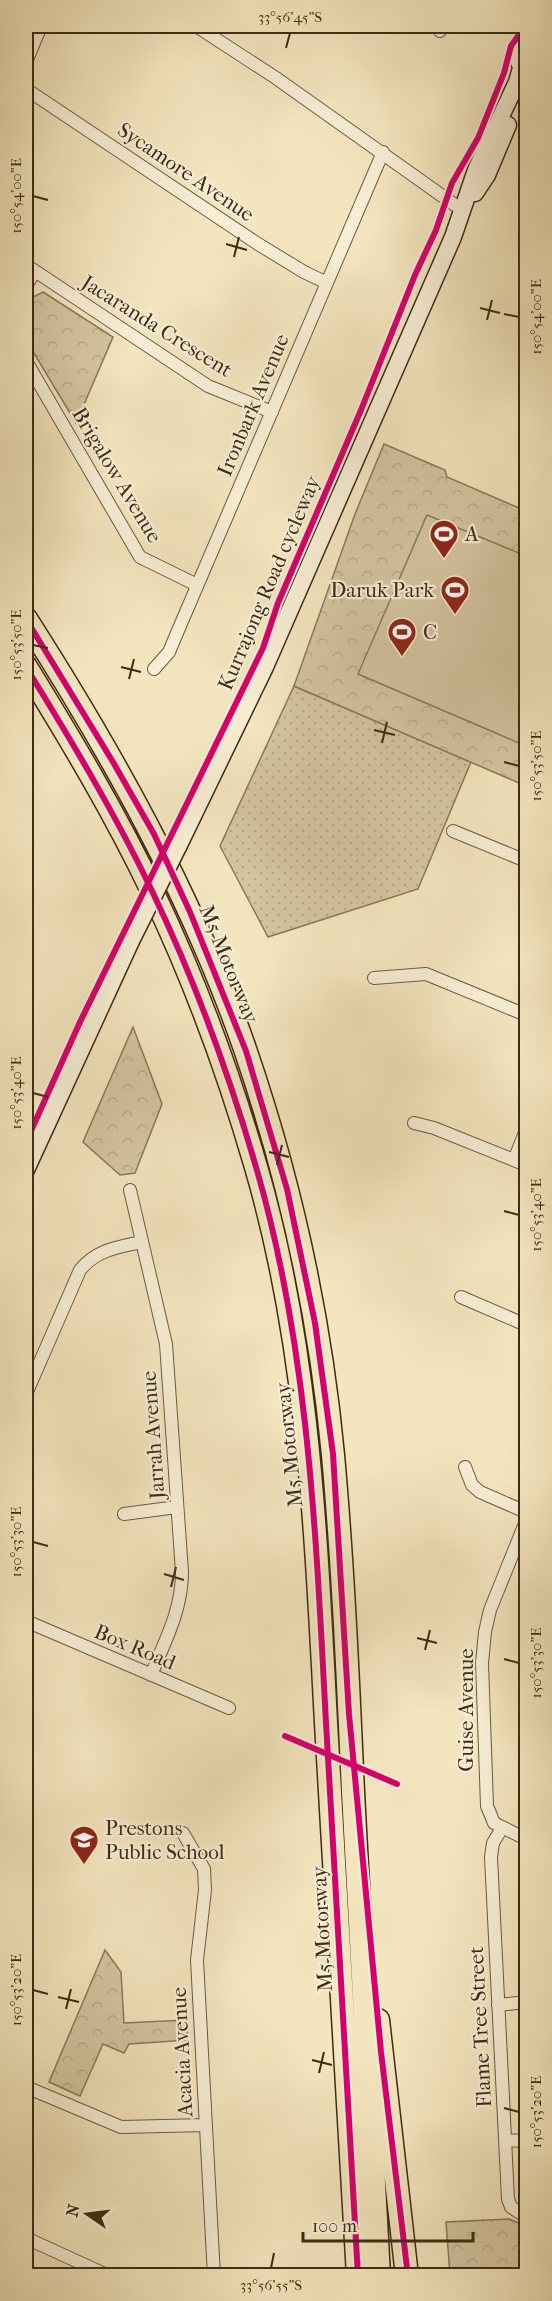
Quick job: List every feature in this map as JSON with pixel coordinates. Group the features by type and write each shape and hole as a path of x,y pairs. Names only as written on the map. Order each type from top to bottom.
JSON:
{"highway":[{"name":"M5 Motorway","path":"26,619 80,705 154,834 211,960 246,1051 271,1131 302,1259 324,1381 333,1466 380,2276"},
{"name":"M5 Motorway","path":"26,667 67,734 132,852 196,992 216,1044 254,1159 279,1262 302,1398 316,1551 358,2276"},
{"path":"349,1714 381,2052 408,2276"}],"main road":[{"path":"26,1170 131,941 265,667 464,209 476,170 524,70 519,58 526,48"},
{"path":"464,209 487,175 526,84"}],"street":[{"path":"26,62 41,26"},
{"path":"196,26 464,209"},
{"name":"Sycamore Avenue","path":"26,89 258,244 304,273 327,283"},
{"name":"Ironbark Avenue","path":"154,669 168,652 383,152"},
{"path":"26,286 30,268"},
{"name":"Jacaranda Crescent","path":"30,268 208,387 272,412"},
{"name":"Brigalow Avenue","path":"26,361 140,557 197,585"},
{"path":"453,831 526,861"},
{"path":"374,978 426,974 526,1015"},
{"path":"414,1123 434,1128 526,1166"},
{"path":"514,1160 526,1130"},
{"name":"Jarrah Avenue","path":"130,1190 166,1344 182,1572 180,1599 151,1675"},
{"path":"26,1394 80,1270 88,1260 99,1253 142,1242"},
{"path":"461,1297 526,1325"},
{"path":"465,1467 472,1485 480,1492 526,1512"},
{"path":"123,1514 177,1507"},
{"name":"Guise Avenue","path":"502,1828 494,1823 487,1806 482,1663 490,1610 526,1521"},
{"name":"Box Road","path":"26,1621 229,1708"},
{"path":"502,1828 526,1839"},
{"name":"Flame Tree Street","path":"502,1828 493,1843 491,1857 508,2199 511,2207 526,2217"},
{"name":"Acacia Avenue","path":"183,1833 204,1869 205,1890 197,1959 214,2276"},
{"path":"498,2005 526,2002"},
{"path":"26,2087 121,2127 206,2125"},
{"path":"505,2140 526,2141"},
{"path":"26,2238 109,2276"}],"green space":[{"path":"43,292 113,337 76,423 27,338 26,321 33,297"},
{"path":"384,444 445,470 447,477 526,511 526,786 294,686 355,514"},
{"name":"Daruk Park","path":"427,515 526,556 526,746 358,674"},
{"path":"294,686 471,762 418,889 268,937 220,846"},
{"path":"133,1027 162,1104 135,1173 120,1175 83,1142"},
{"path":"105,1950 121,1972 124,2023 186,2020 188,2040 129,2044 124,2053 103,2044 80,2096 49,2082"},
{"path":"509,2219 526,2226 526,2275 450,2275 446,2222"}],"cycle path":[{"name":"Kurrajong Road cycleway","path":"26,1142 80,1022 263,648 278,603 436,230 452,183 478,138 504,73 511,46 523,29 526,31"},
{"path":"26,619 154,834 190,912 246,1051 287,1189 315,1323 333,1454 349,1714 381,2052 408,2276"},
{"path":"26,667 108,806 168,926 223,1063 256,1167 274,1235 299,1373 313,1513 358,2276"},
{"path":"285,1736 397,1784"}],"place":[{"name":"A","path":"444,560"},
{"name":"Daruk Park","path":"455,616"},
{"name":"C","path":"402,658"},
{"name":"Prestons Public School","path":"84,1866"}]}
